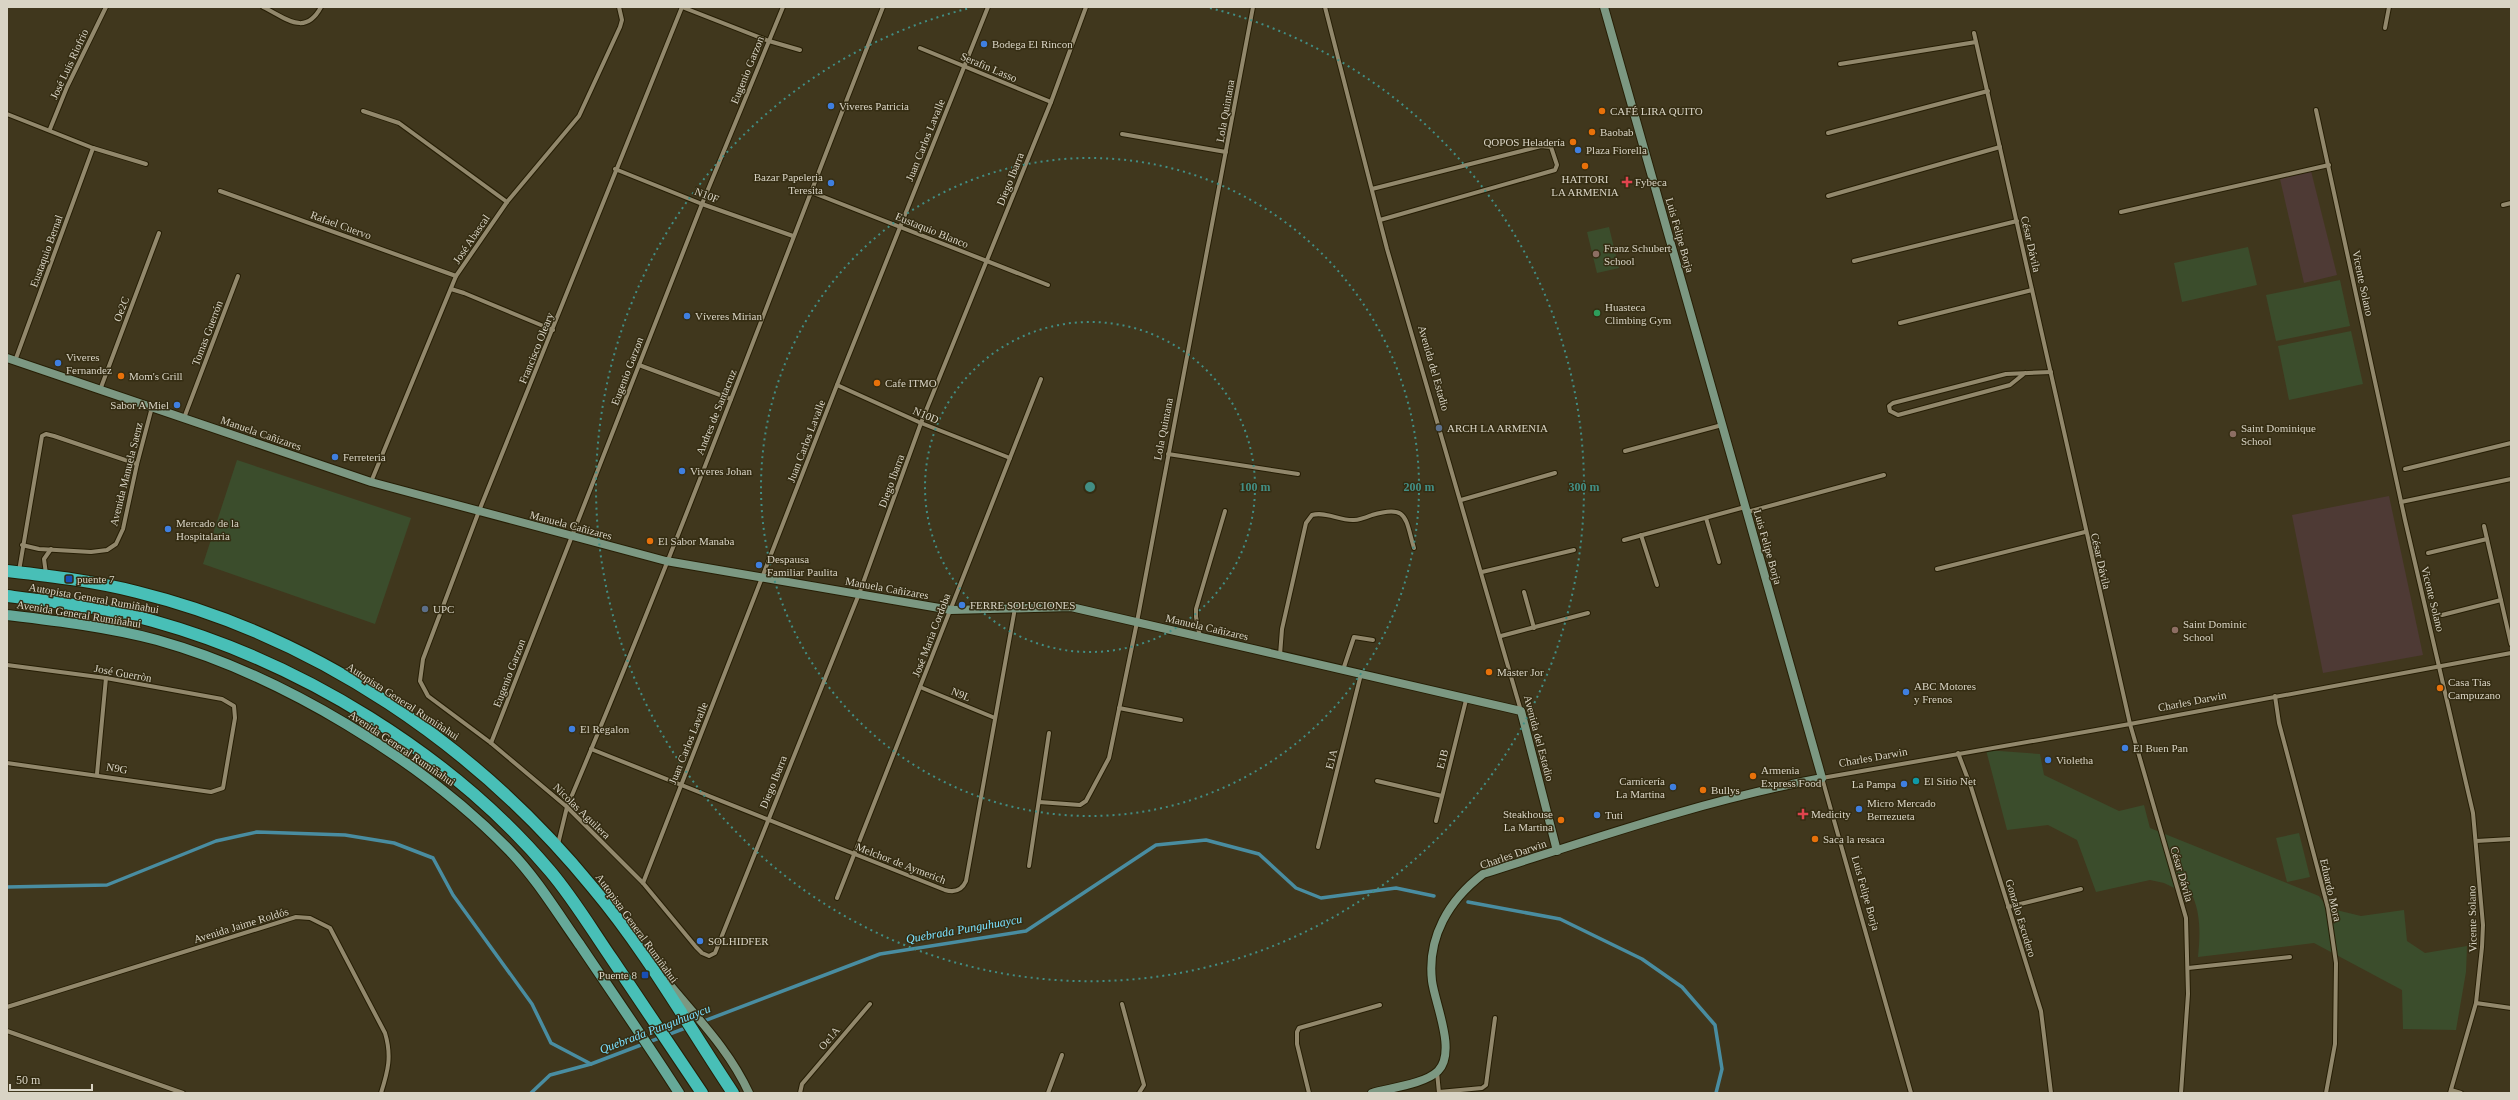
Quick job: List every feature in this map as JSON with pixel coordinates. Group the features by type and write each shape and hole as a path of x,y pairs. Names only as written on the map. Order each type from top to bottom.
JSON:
{"highway":[{"name":"Autopista General Rumiñahui","path":"13,572 47,576 137,592 230,621 326,666 383,701 448,744 510,798 557,846 594,889 622,927 733,1093"},
{"name":"Autopista General Rumiñahui","path":"7,596 76,606 151,620 183,630 285,671 370,718 466,789 513,833 550,872 702,1093"}],"main road":[{"name":"Avenida General Rumiñahui","path":"7,615 115,630 157,640 213,660 314,705 419,772 457,801 511,853 557,913 643,1037 678,1093"}],"street":[{"name":"José Luis Riofrio","path":"50,129 67,87 106,7"},
{"path":"263,7 298,24 308,24 315,18 320,7"},
{"name":"José Abascal","path":"371,482 456,276 507,202 579,116 620,27 622,20 619,7"},
{"path":"682,7 769,41 800,50"},
{"name":"Francisco Oleary","path":"428,696 420,681 421,664 479,511 553,330 615,169 682,7"},
{"name":"Eugenio Garzon","path":"491,743 702,204 783,7"},
{"name":"Andres de Santacruz","path":"557,846 567,807 750,353 793,236 883,7"},
{"name":"Juan Carlos Lavalle","path":"643,883 764,578 837,385 988,7"},
{"name":"Diego Ibarra","path":"707,955 715,953 859,594 922,423 1051,102 1086,7"},
{"name":"Lola Quintana","path":"1039,802 1070,806 1080,805 1086,801 1109,758 1137,622 1253,7"},
{"name":"Avenida del Estadio","path":"1325,7 1380,220 1501,636 1557,851"},
{"name":"Luis Felipe Borja","path":"1604,7 1911,1093"},
{"path":"2385,28 2389,7"},
{"name":"César Dávila","path":"1974,33 2051,372 2085,532 2130,724 2186,918 2188,968 2181,1093"},
{"path":"1840,64 1976,42"},
{"name":"Serafin Lasso","path":"920,48 1051,102"},
{"path":"1828,133 1988,91"},
{"name":"Vicente Solano","path":"2316,110 2401,502 2440,664 2446,700 2473,813 2483,924 2476,1003 2451,1091"},
{"path":"363,111 399,123 507,202"},
{"path":"7,114 50,129 93,148 146,164"},
{"path":"1122,134 1226,152"},
{"path":"1372,189 1541,146 1551,147 1557,158 1558,165 1554,170 1380,220"},
{"path":"1828,196 2000,147"},
{"name":"Eustaquio Bernal","path":"11,359 93,148"},
{"path":"2121,212 2329,165"},
{"name":"N10F","path":"615,169 702,204 793,236"},
{"name":"Rafael Cuervo","path":"220,191 456,276"},
{"name":"Eustaquio Blanco","path":"811,192 1048,285"},
{"path":"2502,205 2511,203"},
{"path":"1854,261 2017,221"},
{"name":"Oe2C","path":"100,390 159,233"},
{"name":"Tomas Guerrón","path":"184,418 238,276"},
{"path":"451,290 464,293 553,330"},
{"path":"1900,323 2032,290"},
{"name":"Manuela Cañizares","path":"11,359 371,482 666,561 951,610 1071,607 1361,674 1466,700 1521,711"},
{"path":"639,365 731,399"},
{"path":"2025,373 2016,382 1999,389 1898,415 1890,411 1889,406 1893,403 2006,374 2025,373 2051,372"},
{"name":"José Maria Cordoba","path":"838,898 1041,379"},
{"name":"N10D","path":"837,385 922,423 1010,458"},
{"name":"Avenida Manuela Saenz","path":"22,545 34,549 100,552 107,550 116,544 123,529 137,464 152,407"},
{"path":"1625,451 1722,425"},
{"path":"13,572 22,545 39,442 43,435 54,436 137,464"},
{"path":"2406,469 2511,443"},
{"path":"1168,454 1298,474"},
{"path":"1461,500 1555,473"},
{"path":"1624,540 1706,518 1745,510 1884,475"},
{"path":"2401,502 2511,478"},
{"path":"1280,656 1282,629 1306,523 1312,515 1324,515 1354,520 1389,510 1398,512 1405,519 1414,548"},
{"path":"1200,637 1196,609 1225,511"},
{"path":"1706,518 1719,562"},
{"path":"2484,526 2511,644"},
{"path":"1938,569 2085,532"},
{"path":"1641,535 1657,585"},
{"path":"2428,553 2487,539"},
{"path":"47,576 44,569 44,559 51,549"},
{"path":"1482,572 1574,550"},
{"path":"1524,592 1534,628"},
{"path":"2442,615 2501,600"},
{"name":"Melchor de Aymerich","path":"591,749 950,892 961,888 968,871 1015,608"},
{"path":"1501,636 1588,613"},
{"path":"1344,670 1354,637 1373,640"},
{"name":"Charles Darwin","path":"1437,1072 1442,1065 1446,1052 1442,1025 1432,981 1432,962 1437,931 1444,917 1466,887 1483,874 1690,808 1756,790 1958,753 2130,724 2440,664 2511,652"},
{"name":"José Guerròn","path":"7,665 106,678 222,699 234,706 235,718 223,788"},
{"name":"E1A","path":"1318,848 1361,674"},
{"path":"98,774 106,678"},
{"name":"N9L","path":"920,687 995,718"},
{"name":"Nicolas Aguilera","path":"428,696 491,743 567,807 643,883 696,947 707,955"},
{"name":"Eduardo Mora","path":"2275,696 2280,723 2328,908 2336,963 2335,1044 2326,1093"},
{"name":"E1B","path":"1436,821 1466,700"},
{"path":"1119,708 1181,720"},
{"path":"1030,866 1049,733"},
{"name":"Gonzalo Escudero","path":"1958,753 2041,1011 2051,1093"},
{"name":"N9G","path":"7,763 98,774 211,792 223,788"},
{"path":"1377,781 1442,796"},
{"path":"2476,841 2511,839"},
{"path":"2008,907 2081,889"},
{"name":"Avenida Jaime Roldós","path":"7,1008 296,917 310,918 330,928 385,1034 390,1049 390,1064 381,1093"},
{"path":"622,927 717,1039 738,1069 749,1093"},
{"path":"2188,968 2290,957"},
{"path":"2476,1003 2511,1008"},
{"name":"Oe1A","path":"800,1093 802,1084 870,1004"},
{"path":"1122,1004 1144,1085 1142,1092"},
{"path":"1309,1093 1297,1044 1296,1032 1299,1028 1380,1005"},
{"path":"1372,1093 1420,1080 1437,1072 1439,1093 1482,1088 1486,1085 1496,1018"},
{"path":"7,1031 183,1093"},
{"path":"1048,1093 1062,1055"},
{"path":"2451,1091 2461,1093"}],"shaded area":[{"path":"2311,171 2337,275 2304,283 2280,179"},
{"path":"2389,496 2423,655 2323,673 2292,515"}],"green space":[{"path":"1609,227 1619,268 1597,273 1587,232"},
{"path":"2248,247 2257,285 2182,302 2174,263"},
{"path":"2340,280 2350,326 2276,341 2266,295"},
{"path":"2351,331 2363,384 2289,400 2278,346"},
{"path":"237,460 411,518 375,624 203,564"},
{"path":"1986,750 2040,754 2044,775 2119,811 2144,805 2150,828 2319,896 2328,908 2361,916 2404,910 2407,941 2425,953 2467,946 2466,972 2456,1030 2403,1029 2402,990 2314,943 2198,957 2199,919 2193,897 2164,883 2150,880 2096,892 2077,840 2048,825 2007,830"},
{"path":"2299,833 2310,877 2287,882 2276,838"}],"waterway":[{"path":"7,887 107,885 216,841 257,832 345,835 394,843 433,858 453,895 532,1004 551,1043 591,1064"},
{"name":"Quebrada Punguhuaycu","path":"531,1093 550,1075 591,1064 880,954 1026,931 1156,845 1206,840 1259,854 1296,888 1321,898 1396,888 1434,896"},
{"name":"Quebrada Punguhuaycu","path":"1468,902 1560,919 1642,959 1682,987 1715,1025 1722,1069 1716,1093"}],"place":[{"name":"Bodega El Rincon","path":"984,44"},
{"name":"Viveres Patricia","path":"831,106"},
{"name":"CAFÉ LIRA QUITO","path":"1602,111"},
{"name":"Baobab","path":"1592,132"},
{"name":"QOPOS Heladería","path":"1573,142"},
{"name":"Plaza Fiorella","path":"1578,150"},
{"name":"HATTORI LA ARMENIA","path":"1585,166"},
{"name":"Fybeca","path":"1627,182"},
{"name":"Bazar Papeleria Teresita","path":"831,183"},
{"name":"Franz Schubert School","path":"1596,254"},
{"name":"Huasteca Climbing Gym","path":"1597,313"},
{"name":"Víveres Mirian","path":"687,316"},
{"name":"Viveres Fernandez","path":"58,363"},
{"name":"Mom's Grill","path":"121,376"},
{"name":"Cafe ITMO","path":"877,383"},
{"name":"Sabor A Miel","path":"177,405"},
{"name":"ARCH LA ARMENIA","path":"1439,428"},
{"name":"Saint Dominique School","path":"2233,434"},
{"name":"Ferreteria","path":"335,457"},
{"name":"Viveres Johan","path":"682,471"},
{"name":"Mercado de la Hospitalaria","path":"168,529"},
{"name":"El Sabor Manaba","path":"650,541"},
{"name":"Despausa Familiar Paulita","path":"759,565"},
{"name":"puente 7","path":"69,579"},
{"name":"FERRE SOLUCIONES","path":"962,605"},
{"name":"UPC","path":"425,609"},
{"name":"Saint Dominic School","path":"2175,630"},
{"name":"Master Jor","path":"1489,672"},
{"name":"Casa Tías Campuzano","path":"2440,688"},
{"name":"ABC Motores y Frenos","path":"1906,692"},
{"name":"El Regalon","path":"572,729"},
{"name":"El Buen Pan","path":"2125,748"},
{"name":"Violetha","path":"2048,760"},
{"name":"Armenia Express Food","path":"1753,776"},
{"name":"El Sitio Net","path":"1916,781"},
{"name":"La Pampa","path":"1904,784"},
{"name":"Carnicería La Martina","path":"1673,787"},
{"name":"Bullys","path":"1703,790"},
{"name":"Micro Mercado Berrezueta","path":"1859,809"},
{"name":"Medicity","path":"1803,814"},
{"name":"Tuti","path":"1597,815"},
{"name":"Steakhouse La Martina","path":"1561,820"},
{"name":"Saca la resaca","path":"1815,839"},
{"name":"SOLHIDFER","path":"700,941"},
{"name":"Puente 8","path":"645,975"}]}
